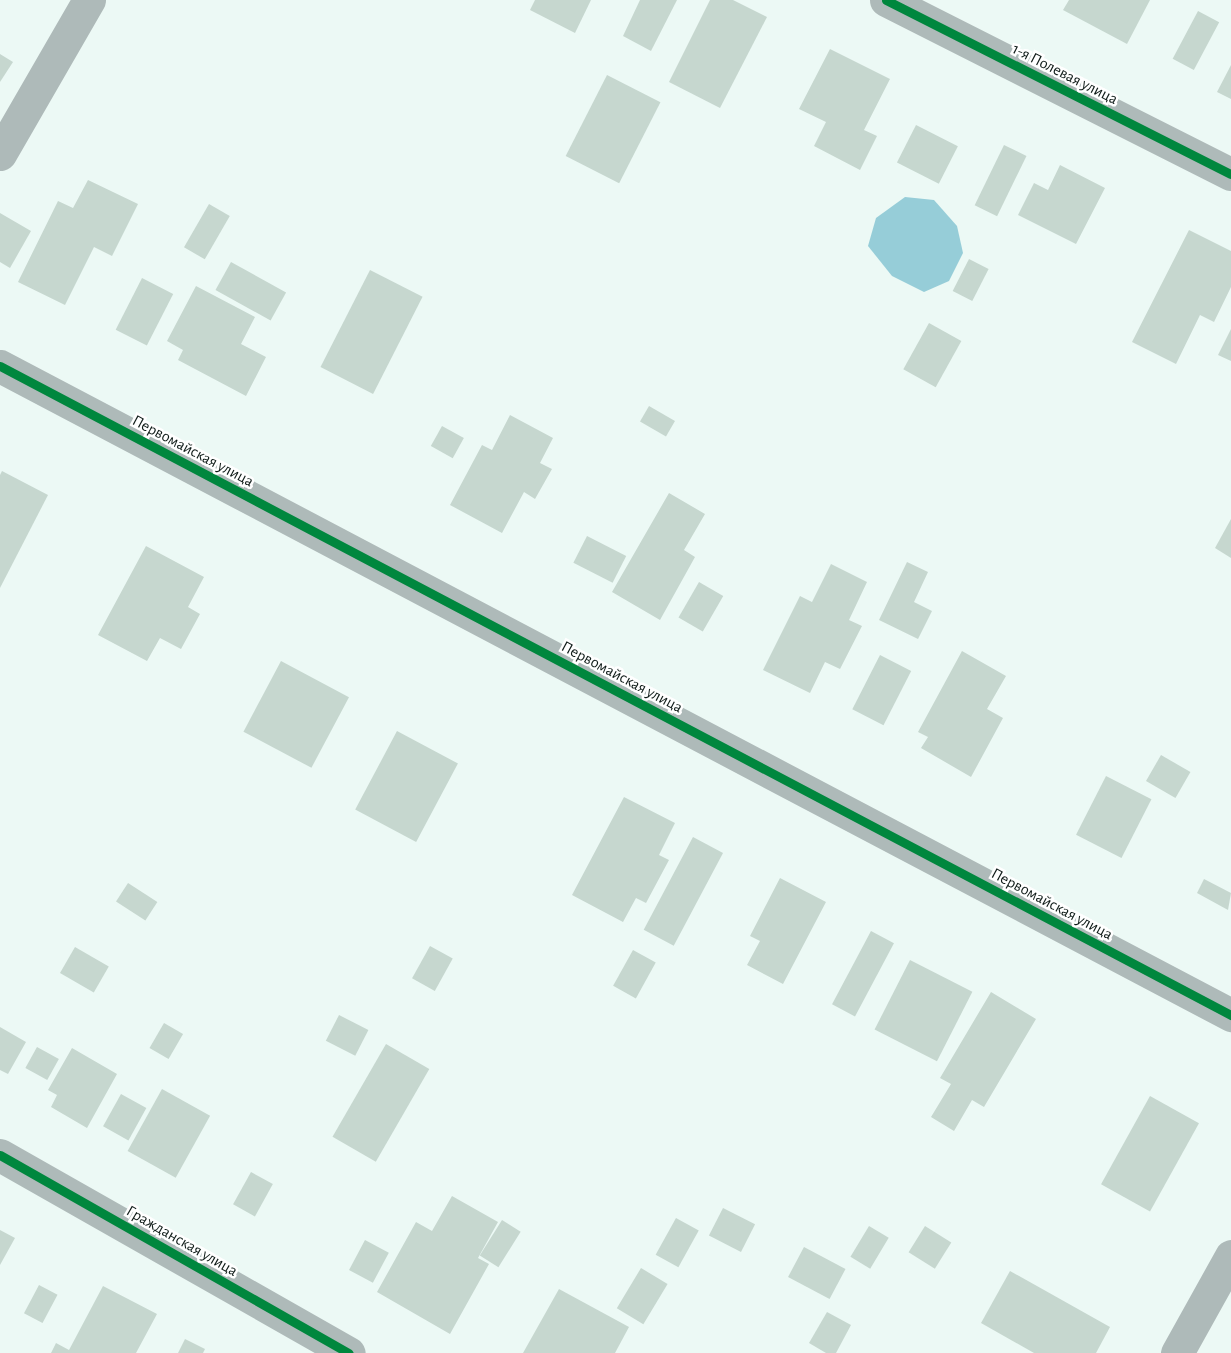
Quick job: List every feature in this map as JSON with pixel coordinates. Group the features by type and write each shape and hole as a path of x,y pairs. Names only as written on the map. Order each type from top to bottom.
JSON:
{"street":[{"path":"0,154 89,0"},
{"name":"1-я Полевая улица","path":"886,0 1231,174"},
{"name":"Первомайская улица","path":"0,366 1231,1015"},
{"name":"Гражданская улица","path":"0,1155 349,1353"},
{"path":"1177,1353 1231,1256"}],"water":[{"path":"905,197 934,200 957,226 963,253 949,281 924,292 892,276 868,246 876,218"}],"building":[{"path":"535,0 591,0 575,33 530,10"},
{"path":"640,0 677,0 651,51 623,36"},
{"path":"710,0 733,0 767,17 720,108 669,82"},
{"path":"1069,0 1150,0 1127,44 1063,10"},
{"path":"1198,11 1219,22 1194,70 1173,59"},
{"path":"830,49 890,79 864,130 877,136 860,170 814,146 826,122 799,109"},
{"path":"0,54 13,62 0,82"},
{"path":"1231,65 1231,99 1217,92"},
{"path":"607,75 660,102 619,183 566,156"},
{"path":"916,125 958,146 939,184 897,162"},
{"path":"1004,145 1026,156 997,216 975,205"},
{"path":"1060,165 1105,188 1076,244 1018,215 1034,183 1048,190"},
{"path":"88,180 138,204 112,256 94,247 65,305 18,282 58,201 73,208"},
{"path":"209,204 230,216 205,259 184,247"},
{"path":"0,213 31,231 10,268 0,262"},
{"path":"1189,230 1231,251 1231,287 1214,322 1200,315 1176,364 1132,342"},
{"path":"969,259 989,269 972,301 953,291"},
{"path":"231,262 286,293 271,321 215,290"},
{"path":"370,270 423,297 373,394 321,367"},
{"path":"142,278 173,294 147,346 116,330"},
{"path":"196,286 255,317 241,344 266,357 246,396 178,360 183,350 167,341"},
{"path":"929,323 961,341 936,387 903,369"},
{"path":"1231,329 1231,361 1218,355"},
{"path":"649,406 675,421 666,437 640,422"},
{"path":"510,415 553,438 540,463 552,469 535,499 524,492 502,533 450,505 482,445 492,450"},
{"path":"442,426 464,438 453,458 431,446"},
{"path":"2,471 48,495 0,588 0,475"},
{"path":"669,493 705,514 684,550 695,557 660,620 612,592"},
{"path":"1231,519 1231,558 1215,548"},
{"path":"587,536 626,556 613,583 573,563"},
{"path":"146,546 204,577 188,607 200,614 181,649 160,638 147,661 98,635"},
{"path":"907,562 928,572 914,602 932,611 918,639 879,620"},
{"path":"831,564 867,582 849,620 862,626 840,669 825,662 810,693 763,670 800,596 812,602"},
{"path":"699,582 723,596 703,632 678,618"},
{"path":"962,651 1006,676 987,709 1003,718 971,777 921,748 928,737 918,732"},
{"path":"880,655 911,671 883,725 852,709"},
{"path":"281,661 349,697 311,768 243,732"},
{"path":"397,731 458,763 416,842 355,810"},
{"path":"1161,755 1190,772 1175,798 1146,781"},
{"path":"1106,776 1151,799 1121,858 1076,835"},
{"path":"624,797 675,823 659,855 669,860 646,903 636,898 623,922 572,895"},
{"path":"693,837 723,853 674,946 644,930"},
{"path":"780,878 826,902 783,984 747,965 760,941 750,936"},
{"path":"1204,879 1231,893 1228,910 1197,893"},
{"path":"128,883 157,902 145,921 116,901"},
{"path":"871,931 894,943 855,1016 832,1004"},
{"path":"430,946 453,959 435,991 412,978"},
{"path":"75,947 109,966 94,992 60,973"},
{"path":"633,950 656,963 636,998 613,986"},
{"path":"910,960 972,992 937,1061 875,1029"},
{"path":"991,992 1036,1019 984,1107 972,1100 954,1131 931,1117 951,1084 940,1078"},
{"path":"339,1015 368,1030 355,1056 326,1041"},
{"path":"164,1023 183,1034 169,1059 150,1048"},
{"path":"0,1027 26,1042 8,1074 0,1070"},
{"path":"386,1044 429,1069 376,1162 332,1137"},
{"path":"37,1047 59,1059 47,1080 25,1068"},
{"path":"72,1048 117,1074 87,1128 51,1107 57,1095 48,1090"},
{"path":"162,1089 210,1116 176,1178 128,1151"},
{"path":"121,1094 146,1108 128,1140 103,1126"},
{"path":"1150,1096 1199,1123 1150,1211 1101,1184"},
{"path":"251,1172 273,1184 255,1216 233,1204"},
{"path":"452,1196 498,1222 478,1258 489,1264 450,1334 377,1292 416,1222 432,1231"},
{"path":"723,1208 755,1224 741,1252 709,1236"},
{"path":"676,1218 699,1231 678,1267 656,1255"},
{"path":"502,1220 521,1232 498,1267 480,1256"},
{"path":"869,1226 889,1238 870,1269 850,1257"},
{"path":"925,1226 951,1242 935,1269 909,1252"},
{"path":"0,1230 15,1238 0,1265"},
{"path":"365,1240 389,1253 373,1283 349,1270"},
{"path":"804,1247 845,1269 830,1299 788,1277"},
{"path":"641,1268 668,1284 643,1324 617,1308"},
{"path":"1010,1271 1110,1327 1096,1353 1034,1353 981,1323"},
{"path":"39,1285 58,1295 43,1323 24,1313"},
{"path":"103,1286 157,1314 136,1353 51,1353 56,1343 69,1350"},
{"path":"559,1289 629,1327 615,1353 523,1353"},
{"path":"827,1312 851,1325 836,1353 826,1353 809,1343"},
{"path":"185,1339 205,1349 203,1353 178,1353"}],"cycle path":[{"path":"886,0 1231,174"},
{"path":"0,366 1231,1015"},
{"path":"0,1155 349,1353"}]}
